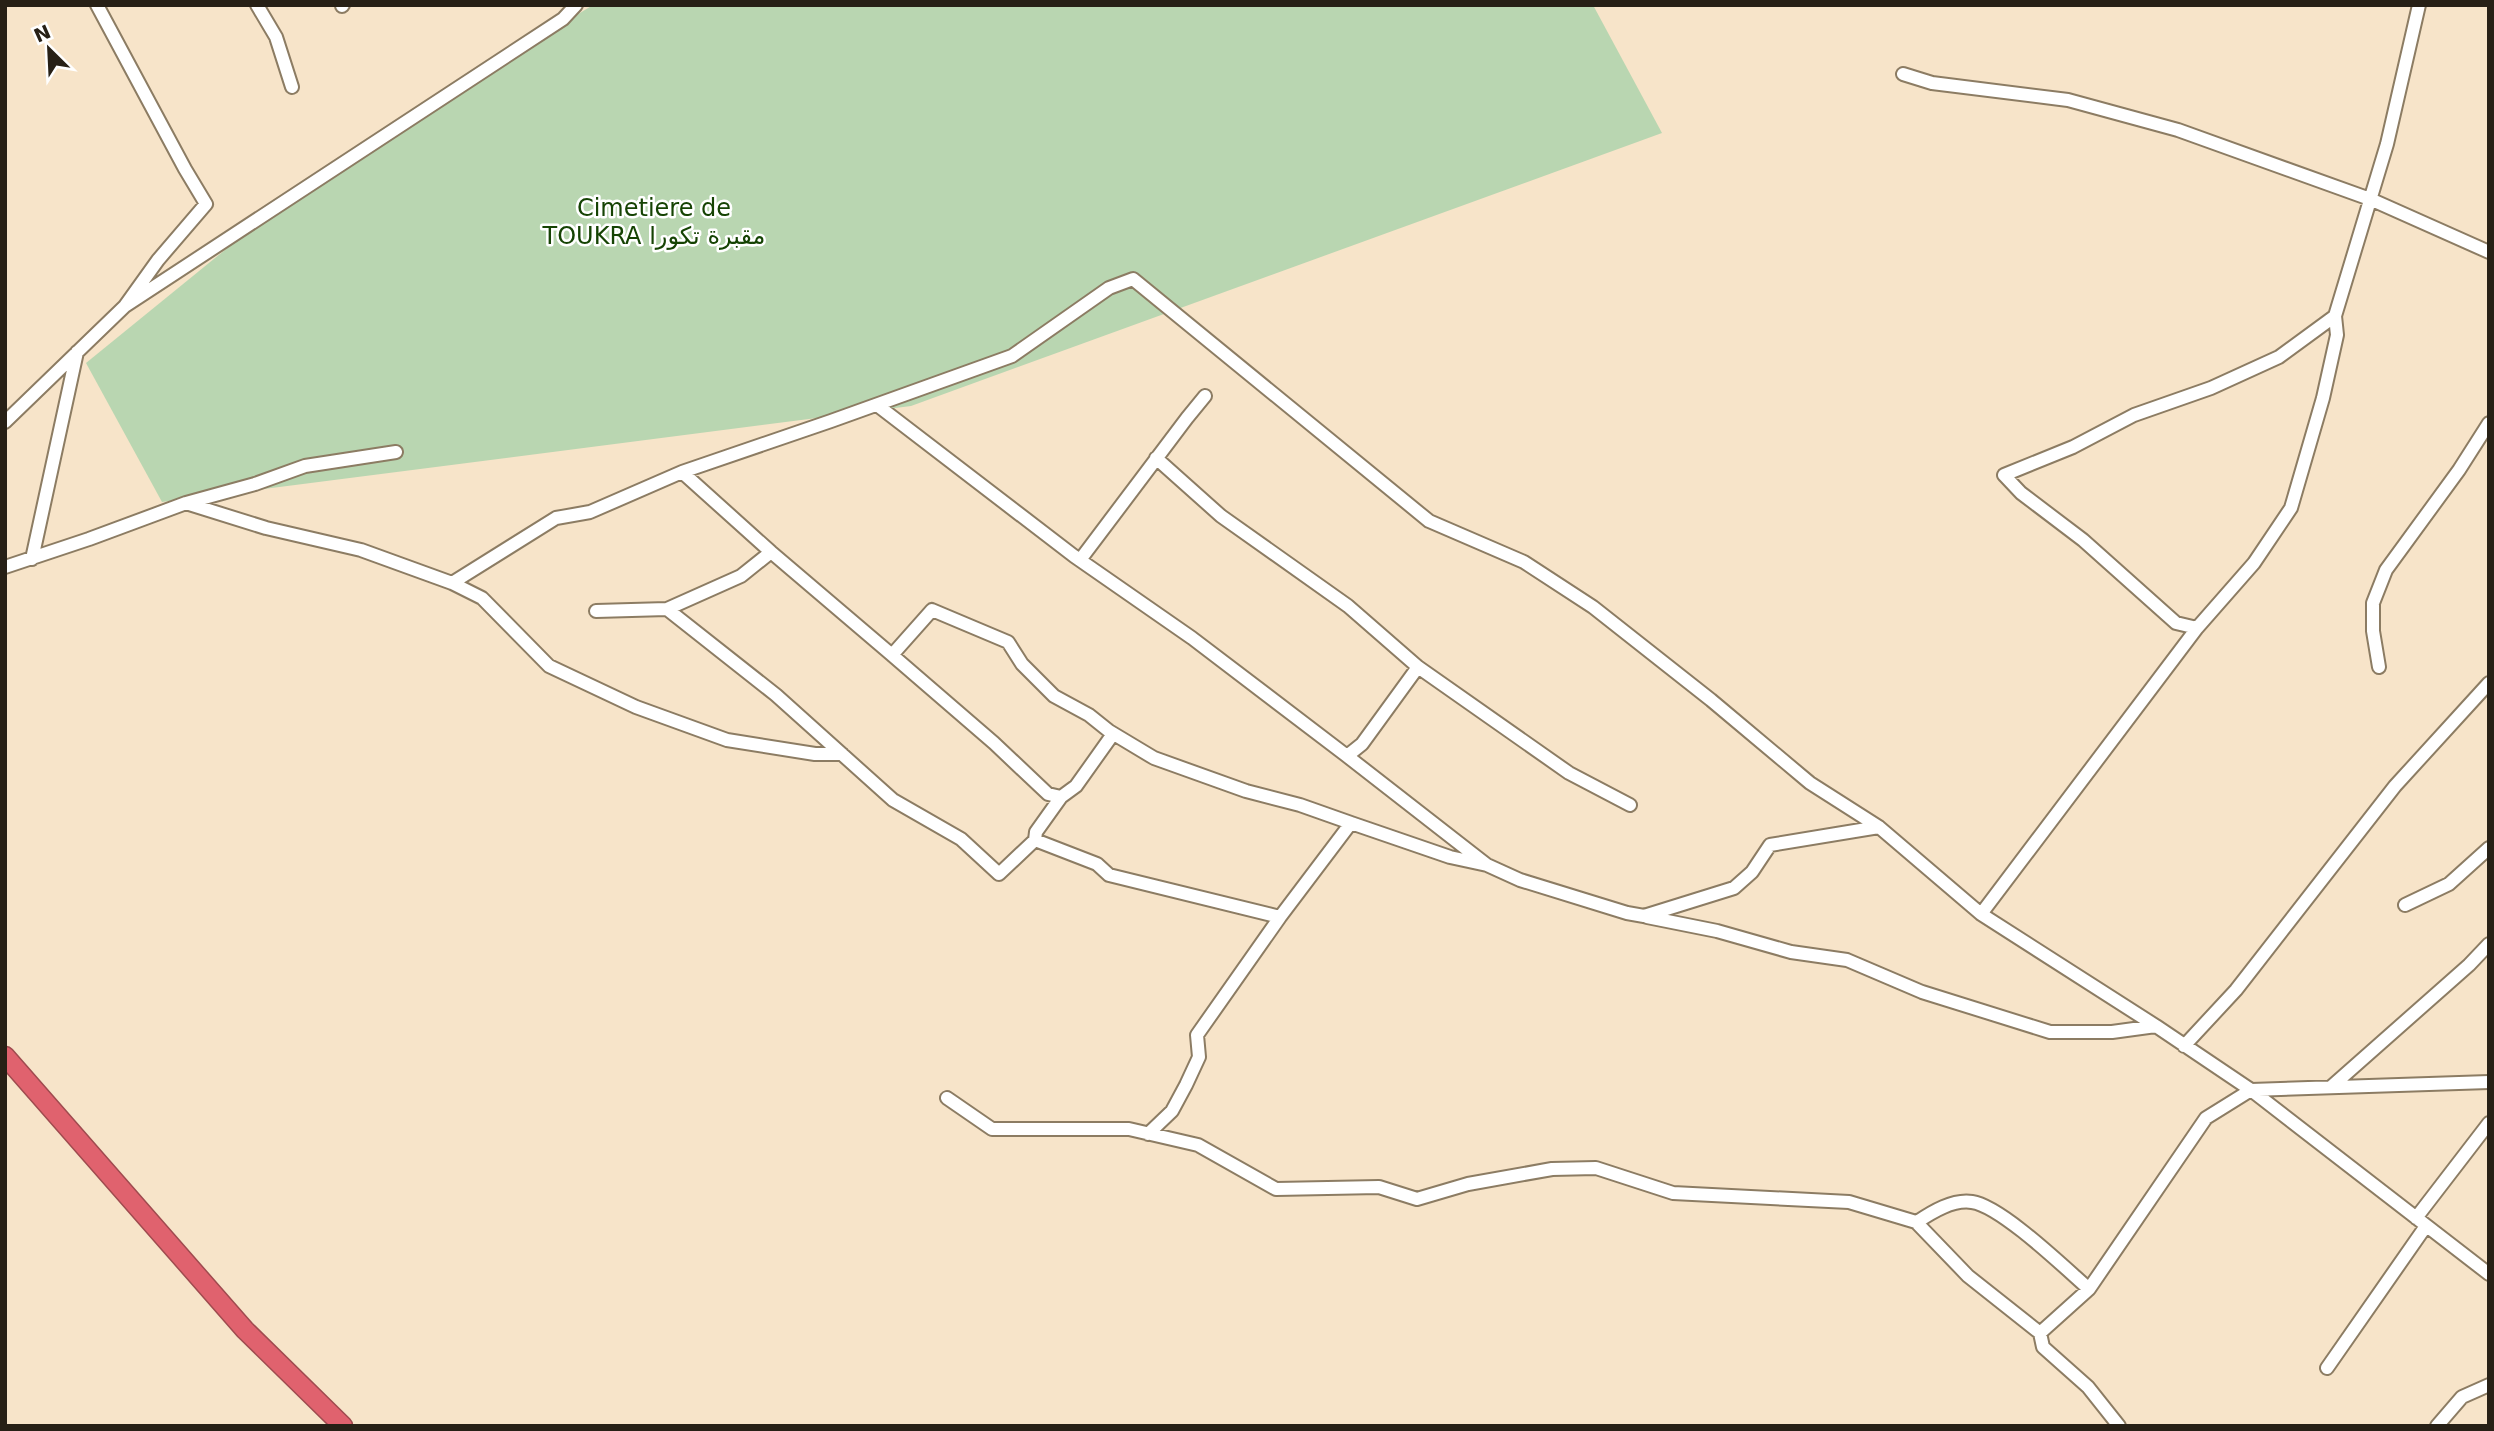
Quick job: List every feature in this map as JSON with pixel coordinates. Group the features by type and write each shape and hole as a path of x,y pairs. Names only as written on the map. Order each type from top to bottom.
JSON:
{"highway":[{"path":"5,1056 245,1330 342,1426"}],"street":[{"path":"5,422 125,306 158,260 206,204 184,169 97,5"},
{"path":"257,5 275,37 292,87"},
{"path":"125,306 563,19 576,5"},
{"path":"1981,914 2197,628 2254,563 2291,508 2323,397 2337,335 2335,316 2387,144 2419,5"},
{"path":"1903,74 1932,83 2068,100 2178,130 2370,199 2489,252"},
{"path":"452,583 556,518 590,512 682,472 1012,356 1109,288 1133,279 1429,520 1524,562 1593,607 1711,700 1810,783 1880,827 1981,914 2251,1090 2489,1274"},
{"path":"2197,628 2176,622 2083,540 2021,493 2004,475 2073,447 2134,415 2211,388 2278,356 2335,316"},
{"path":"32,559 78,352"},
{"path":"1080,560 1205,396"},
{"path":"877,405 1080,560 1192,638 1487,865"},
{"path":"2379,667 2373,631 2373,603 2386,570 2459,470 2489,423"},
{"path":"5,567 186,503 255,484 305,466 396,452"},
{"path":"1156,458 1221,516 1278,559 1348,606 1419,667 1569,773 1630,805"},
{"path":"682,472 994,743 1048,794 1061,797"},
{"path":"186,503 266,528 361,550 452,583 482,598 549,666 636,707 727,740 816,754 842,754"},
{"path":"596,611 667,609 741,576 771,552"},
{"path":"667,609 776,695 893,800 961,839 999,874 1035,840 1036,832 1061,797 1076,786 1113,734"},
{"path":"892,655 932,610 1008,642 1022,664 1054,696 1089,715 1113,734 1154,758 1246,790 1300,805 1450,857 1487,865 1520,880 1626,913 1717,932 1791,952 1847,960 1923,992 2050,1032 2112,1032 2156,1026"},
{"path":"1348,756 1362,744 1419,667"},
{"path":"2184,1046 2236,990 2395,786 2489,682"},
{"path":"1148,1134 1172,1111 1186,1085 1199,1057 1197,1035 1280,917 1351,823"},
{"path":"1644,916 1734,888 1752,872 1770,845 1880,827"},
{"path":"1035,840 1097,864 1109,875 1280,917"},
{"path":"2405,905 2449,884 2489,848"},
{"path":"2331,1087 2469,965 2489,944"},
{"path":"2040,1333 2089,1289 2206,1118 2251,1090 2489,1082"},
{"path":"947,1098 992,1129 1129,1129 1198,1145 1276,1189 1379,1187 1417,1199 1468,1184 1552,1169 1596,1168 1673,1193 1849,1202 1916,1222 1968,1276 2040,1333 2043,1347 2088,1387 2119,1426"},
{"path":"2328,1368 2421,1222 2489,1123"},
{"path":"1917,1222 1941,1206 1972,1202 2006,1218 2089,1289"},
{"path":"2437,1426 2462,1397 2489,1385"}],"green space":[{"name":"Cimetiere de TOUKRA مقبرة تكورا","path":"593,5 1593,5 1662,133 911,406 162,502 86,363 322,171"}]}
